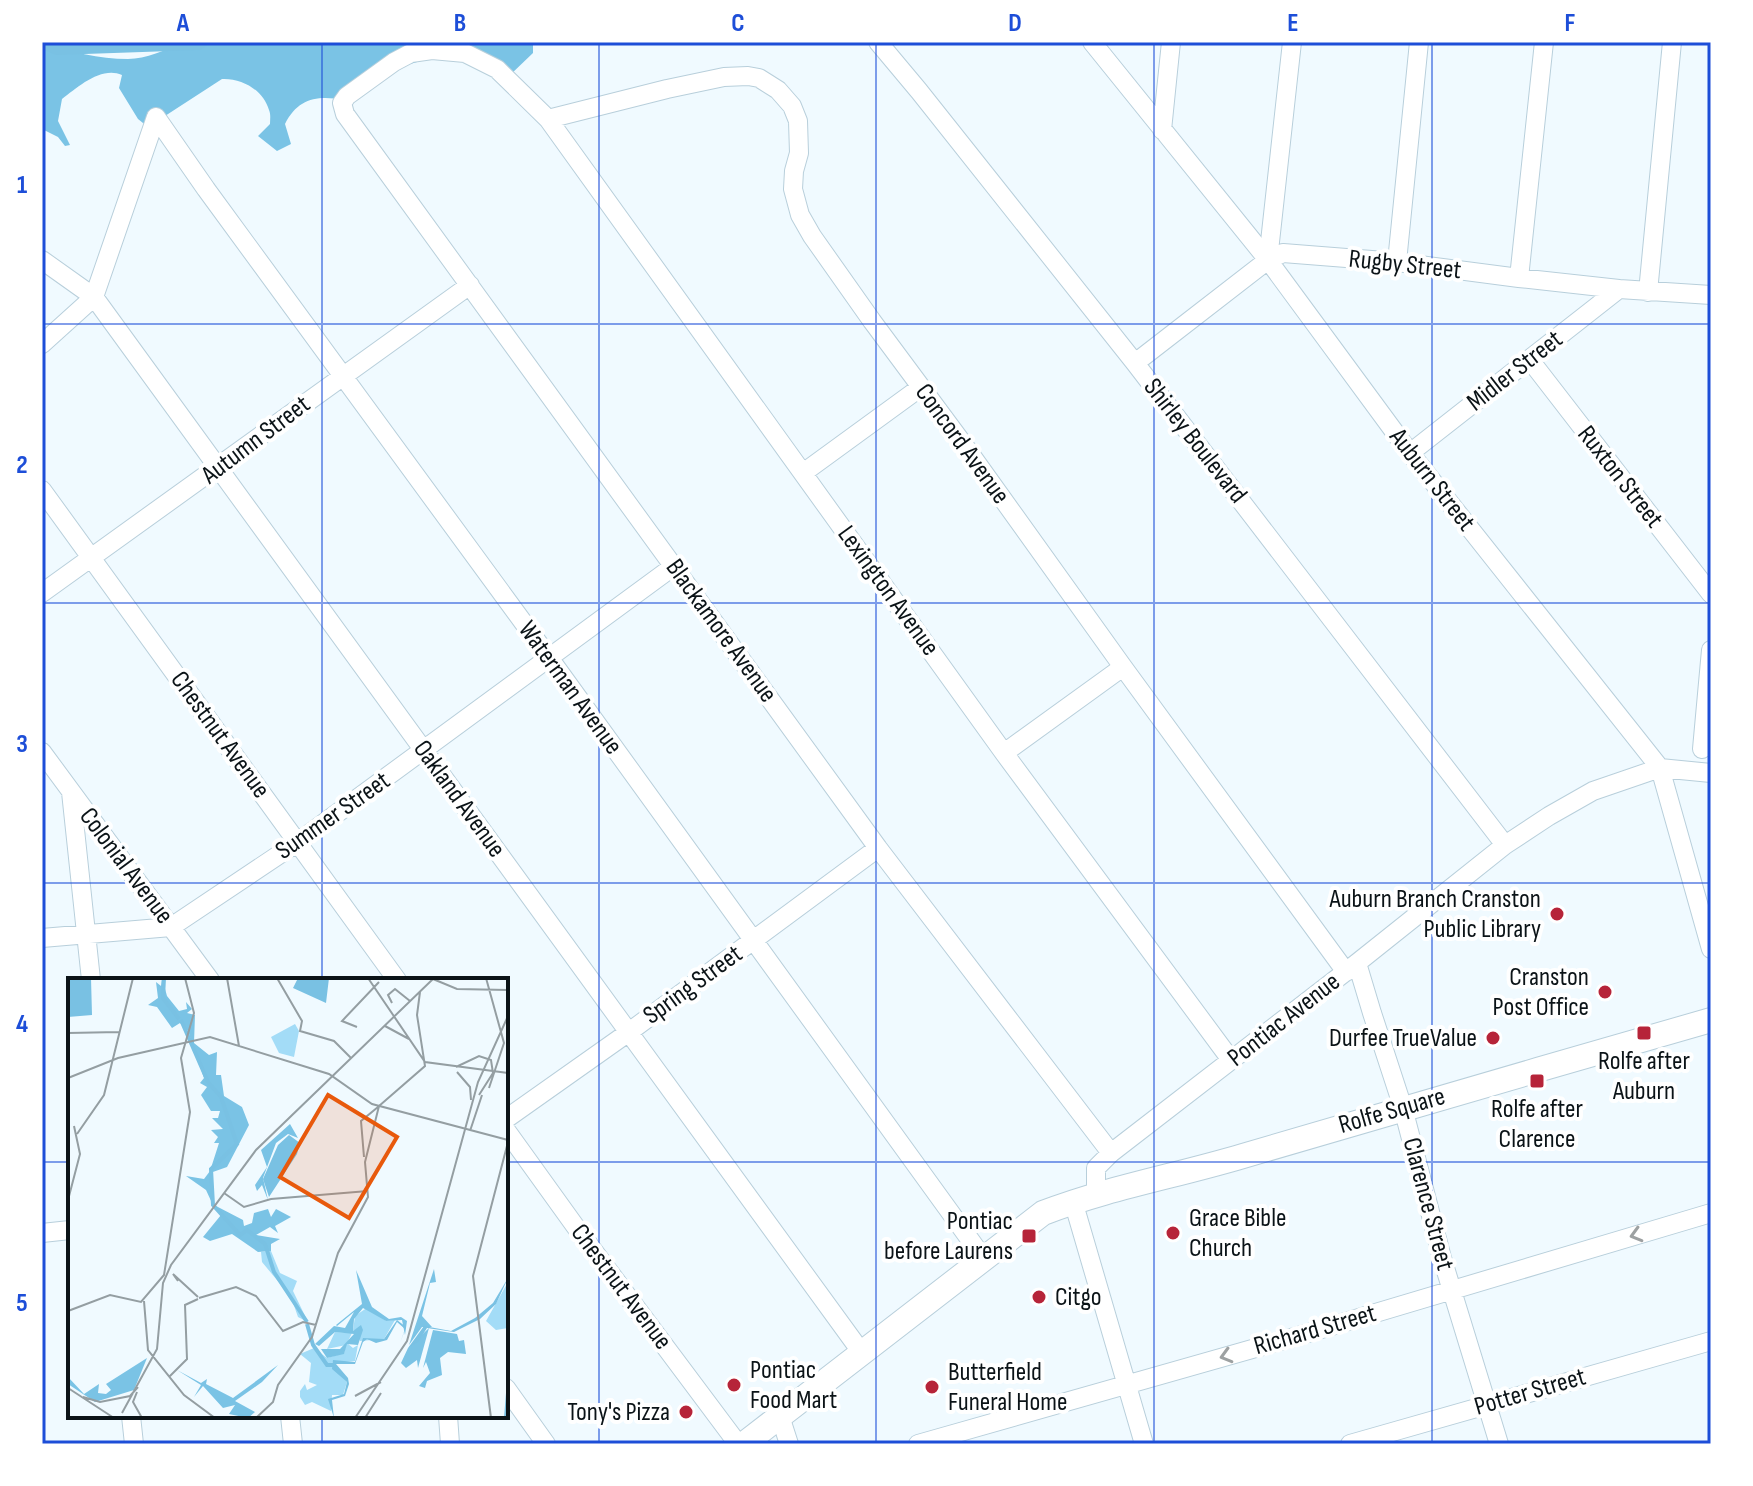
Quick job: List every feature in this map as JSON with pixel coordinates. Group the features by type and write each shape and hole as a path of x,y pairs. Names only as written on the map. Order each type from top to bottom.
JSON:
{"main road":[{"name":"Rolfe Square","path":"1084,1198 1238,1158 1711,1020"},
{"path":"744,1444 1043,1213 1084,1198"}],"street":[{"name":"Shirley Boulevard","path":"878,42 1135,363 1505,845"},
{"name":"Auburn Street","path":"1092,42 1268,260 1410,453 1660,768 1711,949"},
{"path":"1162,130 1171,42"},
{"path":"1135,363 1268,260 1292,42"},
{"path":"1397,262 1419,42"},
{"path":"1519,278 1544,42"},
{"path":"1648,292 1672,42"},
{"name":"Lexington Avenue","path":"342,103 347,96 394,62 411,53 432,50 465,53 497,69 548,119 1004,753 1231,1060"},
{"name":"Concord Avenue","path":"548,119 724,77 748,76 769,83 786,98 798,121 799,153 792,181 794,199 820,249 1123,667 1352,968"},
{"name":"Blackamore Avenue","path":"342,103 345,114 878,848 1111,1153"},
{"name":"Waterman Avenue","path":"94,297 156,117 984,1259"},
{"name":"Rugby Street","path":"1268,260 1283,253 1397,262 1619,289 1711,295"},
{"name":"Oakland Avenue","path":"42,260 94,297 862,1353"},
{"name":"Autumn Street","path":"42,593 470,285"},
{"name":"Midler Street","path":"1410,453 1619,289"},
{"path":"42,344 94,297"},
{"name":"Ruxton Street","path":"1530,360 1711,594"},
{"path":"803,473 921,387"},
{"name":"Chestnut Avenue","path":"42,490 396,978"},
{"name":"Summer Street","path":"42,938 171,927 298,842 674,566"},
{"path":"1660,768 1706,747 1711,650"},
{"path":"1004,753 1123,667"},
{"name":"Colonial Avenue","path":"42,752 209,978"},
{"name":"Pontiac Avenue","path":"1084,1198 1096,1168 1111,1153 1352,968 1505,845 1581,797 1616,782 1660,768 1711,773"},
{"path":"71,792 91,978"},
{"name":"Spring Street","path":"508,1118 878,848"},
{"name":"Clarence Street","path":"1352,968 1372,1013 1403,1108 1452,1290 1499,1444"},
{"name":"Chestnut Avenue","path":"508,1133 738,1444"},
{"path":"1084,1198 1144,1444"},
{"name":"Richard Street","path":"918,1444 1305,1334 1711,1213"},
{"path":"42,1233 68,1230"},
{"name":"Potter Street","path":"1350,1444 1711,1341"},
{"path":"508,1391 546,1444"},
{"path":"780,1416 789,1444"},
{"path":"131,1418 134,1444"},
{"path":"290,1418 293,1444"},
{"path":"448,1418 450,1444"}],"shaded area":[{"path":"42,42 213,42 200,50 56,55 42,49"},
{"path":"182,42 533,42 533,53 509,76 445,54 382,72 344,100 310,100 296,109 285,124 291,144 277,151 258,136 270,124 266,103 251,87 230,79 222,79 148,127 138,119 119,88 122,75 98,75 62,99 58,121 70,145 65,146 58,137 42,129 42,45 95,56 135,59"}],"place":[{"name":"Auburn Branch Cranston Public Library","path":"1557,914"},
{"name":"Cranston Post Office","path":"1605,992"},
{"name":"Rolfe after Auburn","path":"1644,1033"},
{"name":"Durfee TrueValue","path":"1493,1038"},
{"name":"Rolfe after Clarence","path":"1537,1081"},
{"name":"Grace Bible Church","path":"1173,1233"},
{"name":"Pontiac before Laurens","path":"1029,1236"},
{"name":"Citgo","path":"1039,1297"},
{"name":"Pontiac Food Mart","path":"734,1385"},
{"name":"Butterfield Funeral Home","path":"932,1387"},
{"name":"Tony's Pizza","path":"686,1412"}]}
